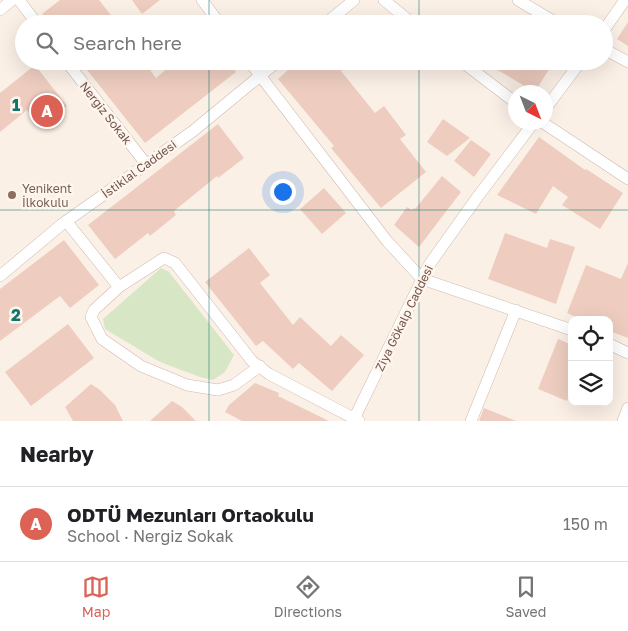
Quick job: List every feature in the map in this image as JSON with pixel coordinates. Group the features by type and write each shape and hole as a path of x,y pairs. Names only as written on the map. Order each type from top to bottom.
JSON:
{"street":[{"path":"0,10 12,0"},
{"path":"19,0 30,15"},
{"path":"202,0 213,15"},
{"path":"335,15 354,0"},
{"path":"384,0 402,15"},
{"path":"518,0 533,4 547,15"},
{"path":"613,17 625,0"},
{"path":"613,54 628,62"},
{"name":"Nergiz Sokak","path":"73,70 146,164"},
{"path":"256,70 387,241 422,279 568,329"},
{"name":"İstiklal Caddesi","path":"0,276 66,221 193,131 266,70"},
{"path":"474,70 508,97"},
{"path":"553,99 575,70"},
{"path":"553,129 628,179"},
{"name":"Ziya Gökalp Caddesi","path":"355,420 429,265 528,130"},
{"path":"66,221 119,287"},
{"path":"260,366 234,385 218,390 187,385 141,366 102,339 90,317 94,310 119,287 164,258 176,263 252,360 260,366 269,374 355,420"},
{"path":"471,421 516,310"},
{"path":"613,346 628,353"},
{"path":"623,421 628,408"}],"green space":[{"path":"161,268 169,272 234,355 225,372 213,380 160,362 105,329 103,319"}],"building":[{"path":"60,0 99,0 111,15 43,15"},
{"path":"132,0 160,0 142,14"},
{"path":"628,22 628,46 617,39"},
{"path":"29,70 39,70 67,106 41,127 27,110 0,132 0,93"},
{"path":"87,70 150,70 156,78 165,70 234,70 236,72 145,143"},
{"path":"288,70 340,70 375,113 384,106 406,135 400,139 426,172 381,208 331,148 334,146 278,79"},
{"path":"497,70 548,70 539,85 523,85"},
{"path":"443,119 470,138 447,156 427,142"},
{"path":"218,124 244,158 218,178 217,176 174,211 176,215 150,236 148,233 115,259 88,225"},
{"path":"539,137 585,170 623,193 600,229 562,205 568,197 553,186 536,214 497,195"},
{"path":"471,140 491,154 474,177 454,161"},
{"path":"442,176 461,192 419,247 394,225 407,207 412,210 415,209"},
{"path":"324,188 346,213 322,234 300,209"},
{"path":"505,233 547,248 550,239 575,247 556,304 488,279"},
{"path":"64,240 99,285 70,308 60,296 0,341 0,289"},
{"path":"249,248 270,275 260,283 293,325 300,317 331,346 341,335 364,355 332,391 299,363 293,369 263,341 256,346 205,282"},
{"path":"628,263 628,338 613,332 613,316 573,316 567,313 586,265 621,279"},
{"path":"68,324 94,358 31,406 5,372"},
{"path":"558,339 568,343 567,401 538,389"},
{"path":"255,383 279,393 278,396 329,421 242,421 225,412 229,405"},
{"path":"91,384 115,405 123,421 73,421 65,407"},
{"path":"172,401 182,407 196,421 150,421"},
{"path":"484,408 516,421 479,421"}],"place":[{"name":"ODTÜ Mezunları Ortaokulu","path":"47,111"},
{"name":"Yenikent İlkokulu","path":"12,195"}]}
